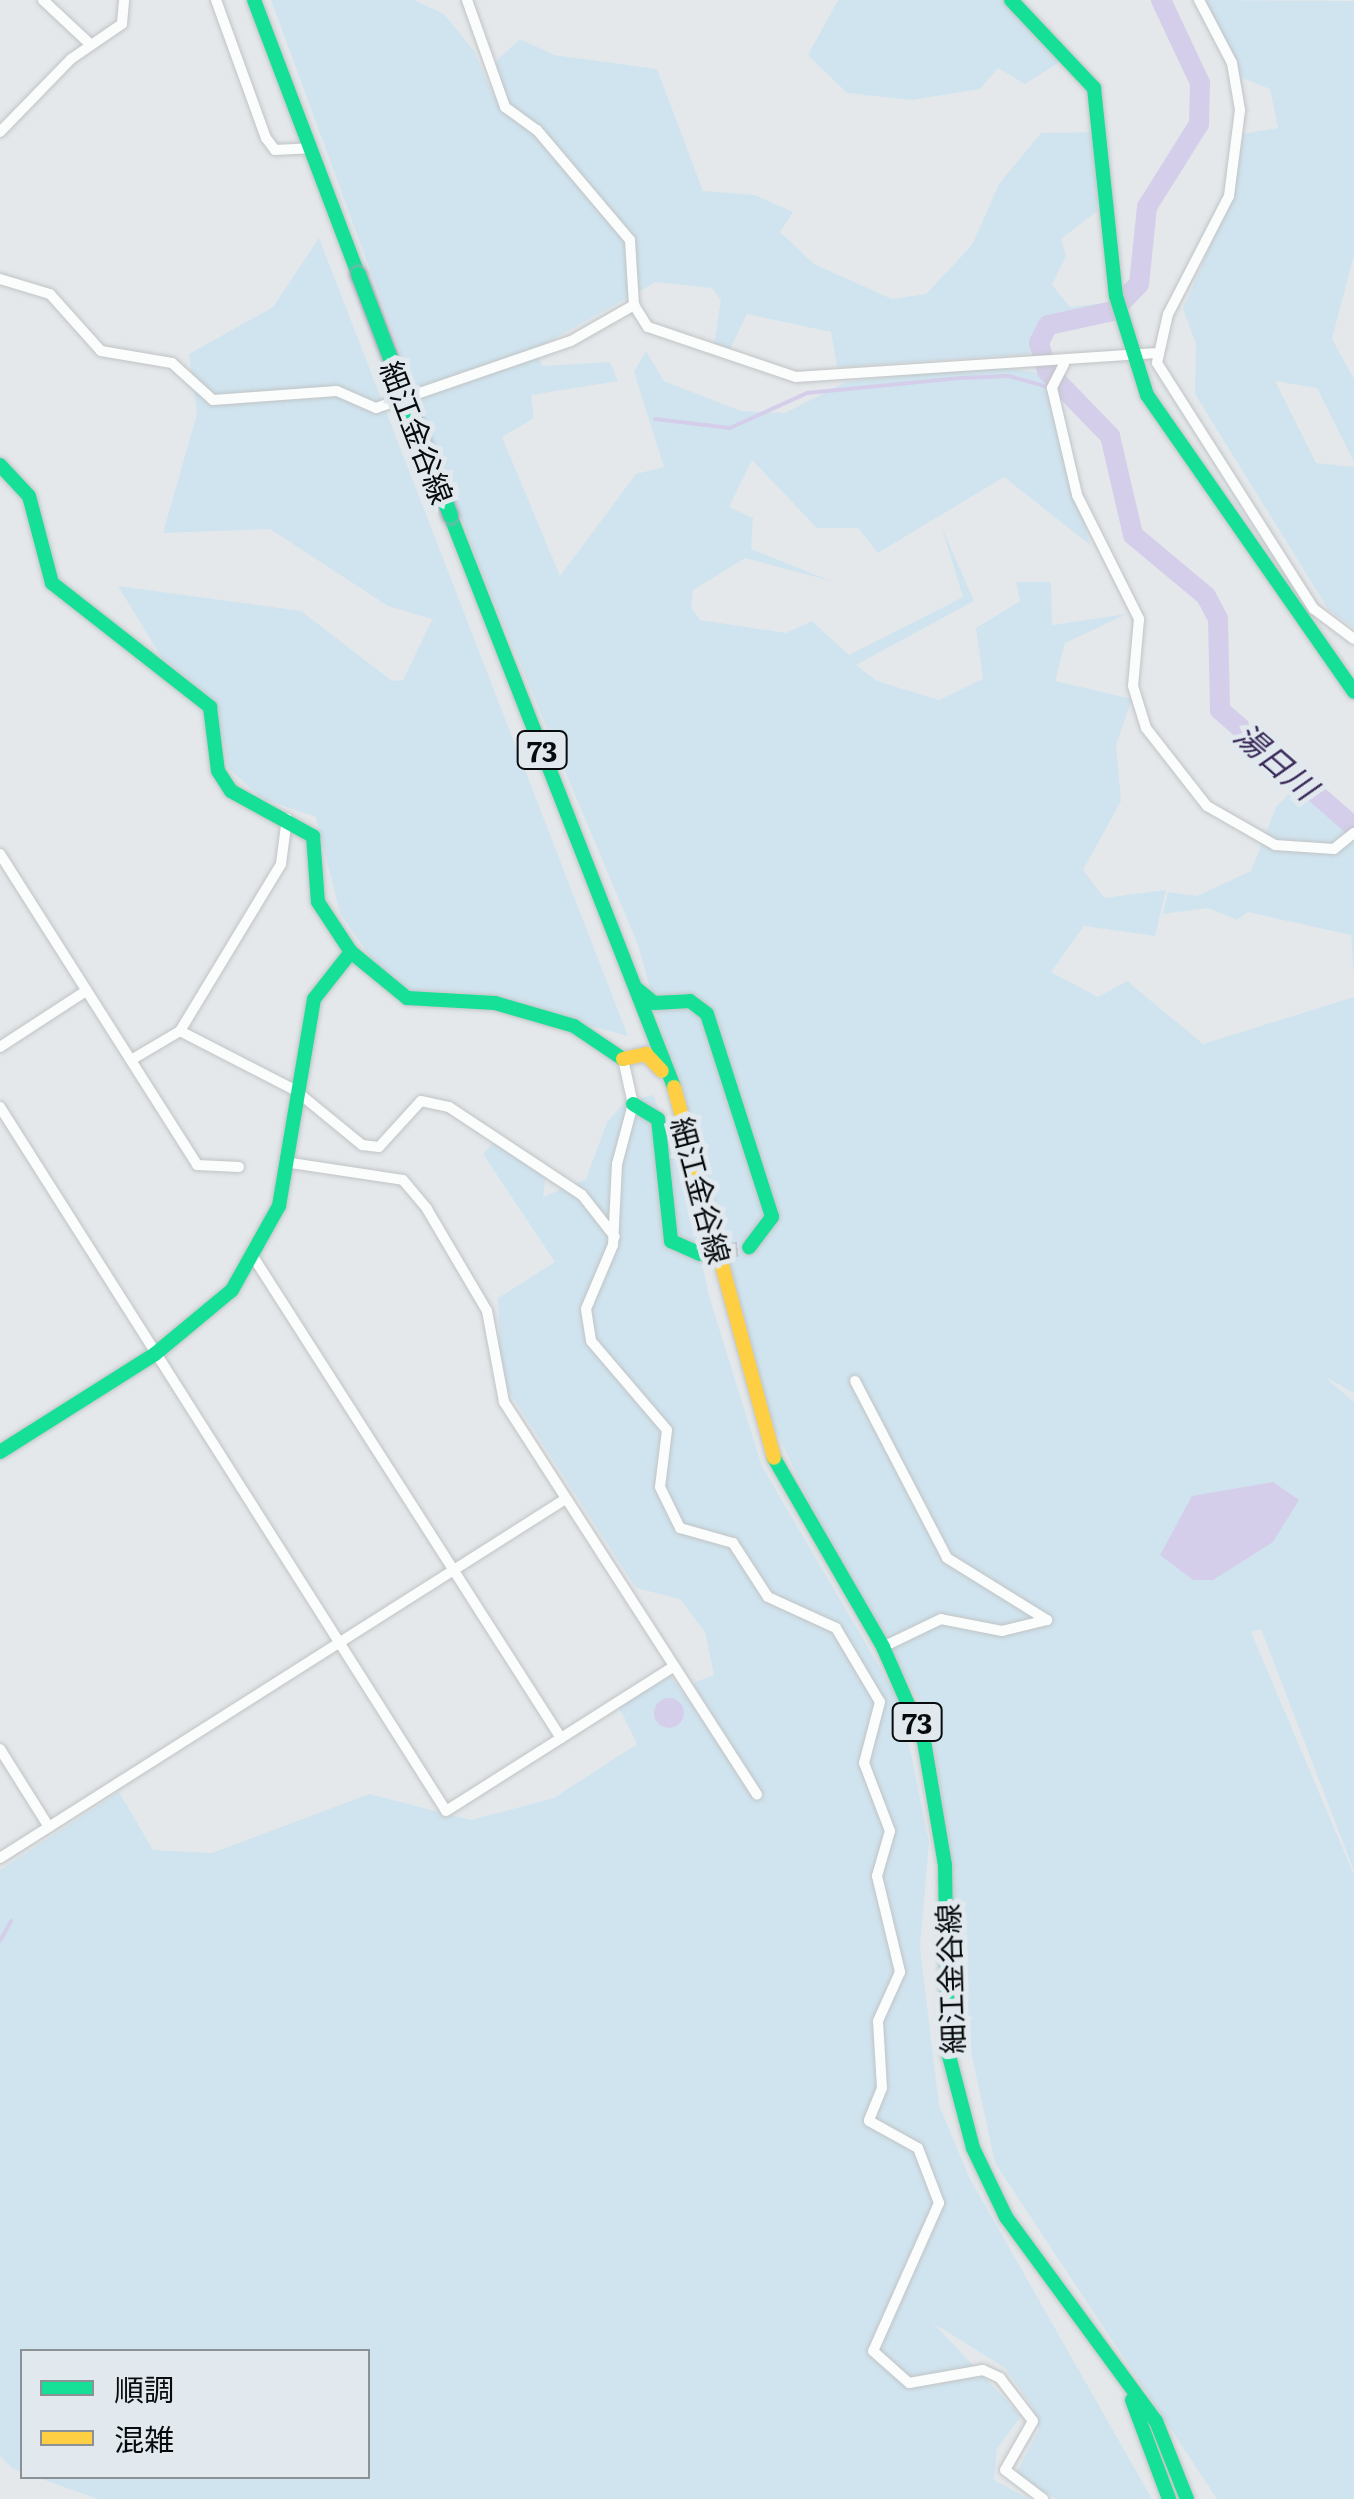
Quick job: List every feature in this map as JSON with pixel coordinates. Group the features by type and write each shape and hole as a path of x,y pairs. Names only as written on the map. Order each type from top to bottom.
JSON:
{"main road":[{"name":"細江金谷線","path":"254,0 672,1081 773,1456 883,1647 940,1798 948,2052 964,2122 1006,2217 1156,2421 1187,2499"},
{"path":"1012,0 1094,88 1103,121 1105,234 1132,359 1184,457 1354,692"},
{"path":"0,465 29,496 52,583 189,686 217,724 218,771 232,790 287,816 313,836 318,902 352,952 408,998 495,1003 574,1026 623,1059 646,1054 672,1081"},
{"path":"0,1452 200,1322 254,1258 291,1163 295,1090 314,999 352,952"},
{"path":"634,986 666,1006 690,1001 707,1014 772,1217 749,1247"},
{"path":"658,1045 666,1006"},
{"path":"623,1059 640,1046 645,1015"},
{"path":"633,1104 658,1119 671,1241 700,1254"},
{"name":"細江金谷線","path":"1115,2365 1169,2499"}],"street":[{"path":"43,0 90,44"},
{"path":"0,132 90,44 122,24 124,0"},
{"path":"216,0 266,138 275,150 310,148"},
{"path":"466,0 504,107 538,130 630,240 634,305 662,334 796,376 1064,364 1132,359 1158,352"},
{"path":"1198,0 1232,64 1240,110 1218,232 1168,314 1158,352 1182,410 1231,470 1314,609 1354,639"},
{"path":"0,279 50,294 101,351 172,363 213,400 337,391 376,408 571,341 634,305"},
{"path":"1064,364 1052,388 1077,495 1138,619 1133,686 1146,728 1191,790 1225,818 1276,845 1352,841"},
{"path":"131,1060 180,1031 281,864 287,816"},
{"path":"0,854 197,1165 238,1167"},
{"path":"0,1047 86,991"},
{"path":"180,1031 295,1090 362,1145 378,1146 421,1101 449,1106 582,1195 614,1237"},
{"path":"623,1059 633,1104 617,1164 614,1237 593,1280 587,1325 611,1371 667,1430 660,1476 673,1518 700,1539 733,1543 768,1597 836,1628 856,1673 876,1690 875,1716 864,1763 890,1831 877,1876 900,1972 878,2021 882,2088 869,2121 918,2148 939,2203 872,2351 909,2383 984,2370 1000,2378 1033,2421 1004,2470 1043,2499"},
{"path":"0,1107 446,1810 671,1668"},
{"path":"291,1163 404,1180 487,1311 504,1402 671,1668 757,1795"},
{"path":"254,1258 561,1738"},
{"path":"855,1380 947,1558 1047,1620 1002,1631 941,1619 883,1647"},
{"path":"0,1858 564,1500"},
{"path":"0,1749 50,1827"}],"shaded area":[{"path":"271,0 414,0 444,14 474,51 495,99 497,60 520,39 554,55 657,69 703,191 755,195 793,212 780,232 814,264 892,299 926,294 972,245 999,184 1041,133 1098,132 1097,211 1061,239 1066,256 1052,285 1070,307 1104,303 1045,325 1029,354 837,367 831,332 747,314 730,349 714,344 721,300 712,288 656,282 537,348 542,366 610,362 618,381 531,395 534,418 502,437 560,576 636,474 664,467 634,372 646,351 664,381 741,411 785,413 846,382 987,365 1039,373 1057,405 1090,545 1004,477 878,553 858,528 817,528 752,460 729,507 753,518 751,549 831,581 745,558 693,590 691,607 700,620 786,633 812,621 849,655 963,597 942,528 974,601 856,665 877,681 939,700 983,679 976,628 1020,601 1016,582 1051,582 1052,625 1127,614 1065,643 1055,681 1132,699 1116,745 1121,801 1083,870 1104,898 1166,890 1155,936 1084,926 1051,972 1098,997 1127,981 1203,1044 1354,997 1354,1393 1325,1377 1354,1402 1354,1871 1261,1629 1251,1632 1354,1875 1354,2499 1217,2499 995,2163 965,2024 932,1723 838,1564 766,1409 638,945 477,561"},
{"path":"838,0 1003,0 1063,60 1025,84 998,68 980,89 912,100 847,93 808,55"},
{"path":"1202,0 1354,1 1354,255 1332,339 1354,379 1354,462 1317,388 1275,381 1316,463 1354,467 1354,628 1328,609 1195,394 1196,344 1183,309 1235,189 1242,134 1278,128 1270,89 1238,76"},
{"path":"319,238 628,1036 460,992 409,992 373,961 340,913 316,817 263,799 229,769 215,701 162,658 118,586 301,611 392,681 403,680 436,612 432,619 388,606 270,529 163,533 197,414 189,354 273,307"},
{"path":"1296,786 1354,834 1354,975 1351,935 1248,912 1237,920 1208,908 1163,914 1168,892 1197,896 1251,871 1276,807"},
{"path":"653,1095 682,1166 709,1296 762,1466 901,1704 929,1843 920,1947 939,2105 969,2177 1152,2499 1056,2499 1015,2476 1039,2429 1032,2406 1005,2368 933,2323 1021,2416 997,2449 994,2480 1029,2499 98,2499 42,2479 370,2479 370,2349 20,2349 20,2471 12,2468 0,2456 0,1870 119,1792 153,1850 212,1853 369,1794 471,1820 554,1798 637,1744 619,1707 670,1676 756,1787 693,1683 714,1675 705,1632 680,1599 636,1588 500,1378 498,1298 555,1262 483,1154 499,1136 546,1174 543,1197 586,1179 607,1122 625,1102"},
{"path":"1273,1482 1299,1500 1273,1542 1213,1580 1193,1580 1160,1555 1192,1496"},
{"path":"669,1698 679,1703 684,1713 679,1723 669,1728 659,1723 654,1713 659,1703"}],"waterway":[{"name":"湯日川","path":"1161,0 1200,83 1199,124 1147,207 1139,284 1113,311 1048,325 1039,343 1047,371 1110,436 1133,535 1206,596 1218,619 1220,710 1354,827"},
{"path":"655,419 730,428 807,393 961,378 1009,376 1048,387"},
{"path":"1056,392 1071,390"},
{"path":"0,1941 11,1921"}],"tunnel":[{"path":"700,1254 749,1247"}],"traffic: fast":[{"path":"254,0 358,274"},
{"path":"1011,0 1094,88 1116,296 1147,395 1354,692"},
{"path":"358,274 450,515"},
{"path":"0,465 29,496 52,583 210,707 218,771 231,791 313,836 318,902 351,952 407,998 495,1003 574,1026 623,1059"},
{"path":"450,515 674,1087"},
{"path":"0,1452 155,1354 232,1290 279,1206 314,999 351,952"},
{"path":"637,989 654,1003 690,1001 707,1014 772,1217 749,1247"},
{"path":"633,1104 658,1119 671,1241 700,1254"},
{"path":"774,1458 883,1647 924,1741 945,1865 948,2052 973,2148 1006,2217 1156,2421 1187,2499"},
{"path":"1132,2400 1169,2499"}],"traffic: slow":[{"path":"623,1059 646,1054 662,1071"},
{"path":"674,1087 774,1458"}]}
